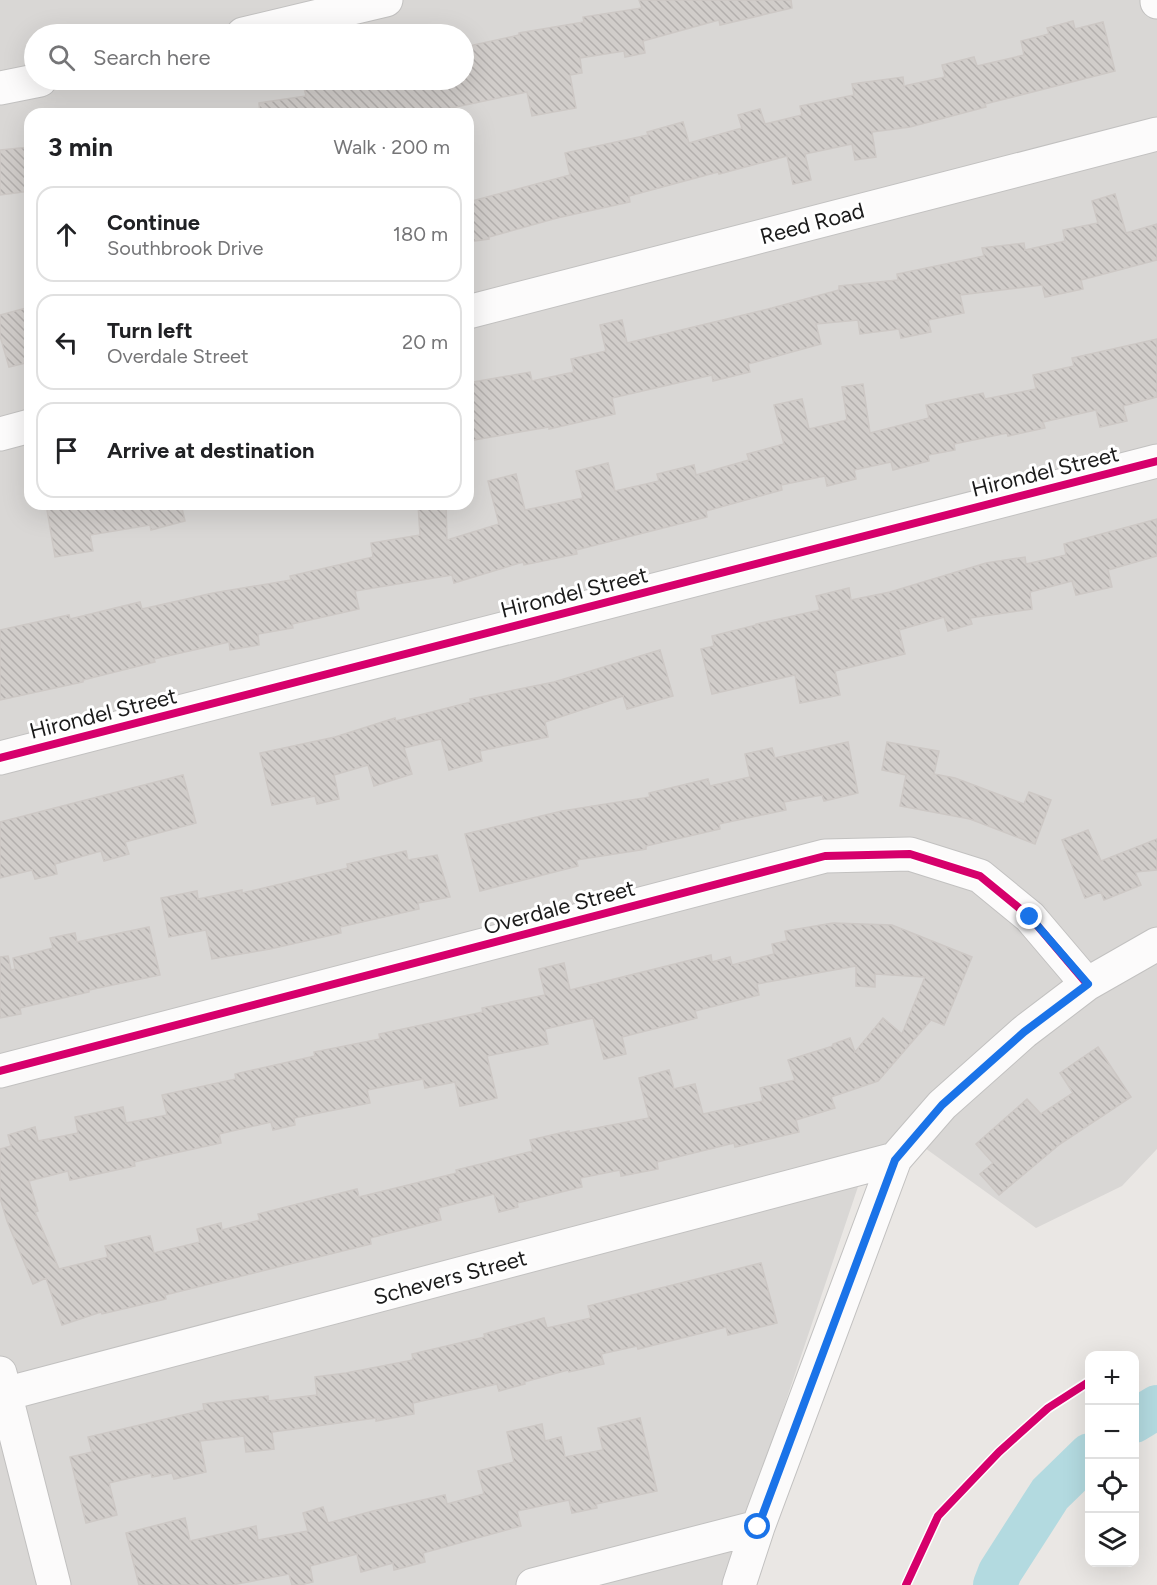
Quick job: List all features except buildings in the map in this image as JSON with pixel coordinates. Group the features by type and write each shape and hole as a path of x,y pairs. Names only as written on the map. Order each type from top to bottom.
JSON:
{"street":[{"path":"285,24 386,0"},
{"path":"0,88 24,83"},
{"name":"Reed Road","path":"474,310 1157,134"},
{"path":"0,434 24,428"},
{"name":"Hirondel Street","path":"0,758 1157,461"},
{"name":"Overdale Street","path":"0,1071 825,856 910,854 980,876 1030,917 1088,984"},
{"path":"739,1585 758,1527 895,1160 942,1105 1024,1032 1088,984 1157,944"},
{"name":"Schevers Street","path":"3,1383 895,1160"},
{"path":"3,1383 54,1585"},
{"path":"533,1585 758,1527"}],"shaded area":[{"path":"0,0 1157,0 1157,1149 1122,1186 1036,1228 918,1143 868,1157 724,1585 0,1585"}],"waterway":[{"path":"1139,1418 1157,1407"},
{"path":"995,1585 1000,1572 1050,1494 1086,1459"}],"cycle path":[{"path":"0,758 1157,461"},
{"path":"0,1071 825,856 910,854 980,876 1030,917 1087,984"},
{"path":"906,1585 938,1516 999,1452 1048,1408 1085,1384"}],"route":[{"path":"758,1527 895,1160 942,1105 1024,1032 1088,984 1030,917"}]}
